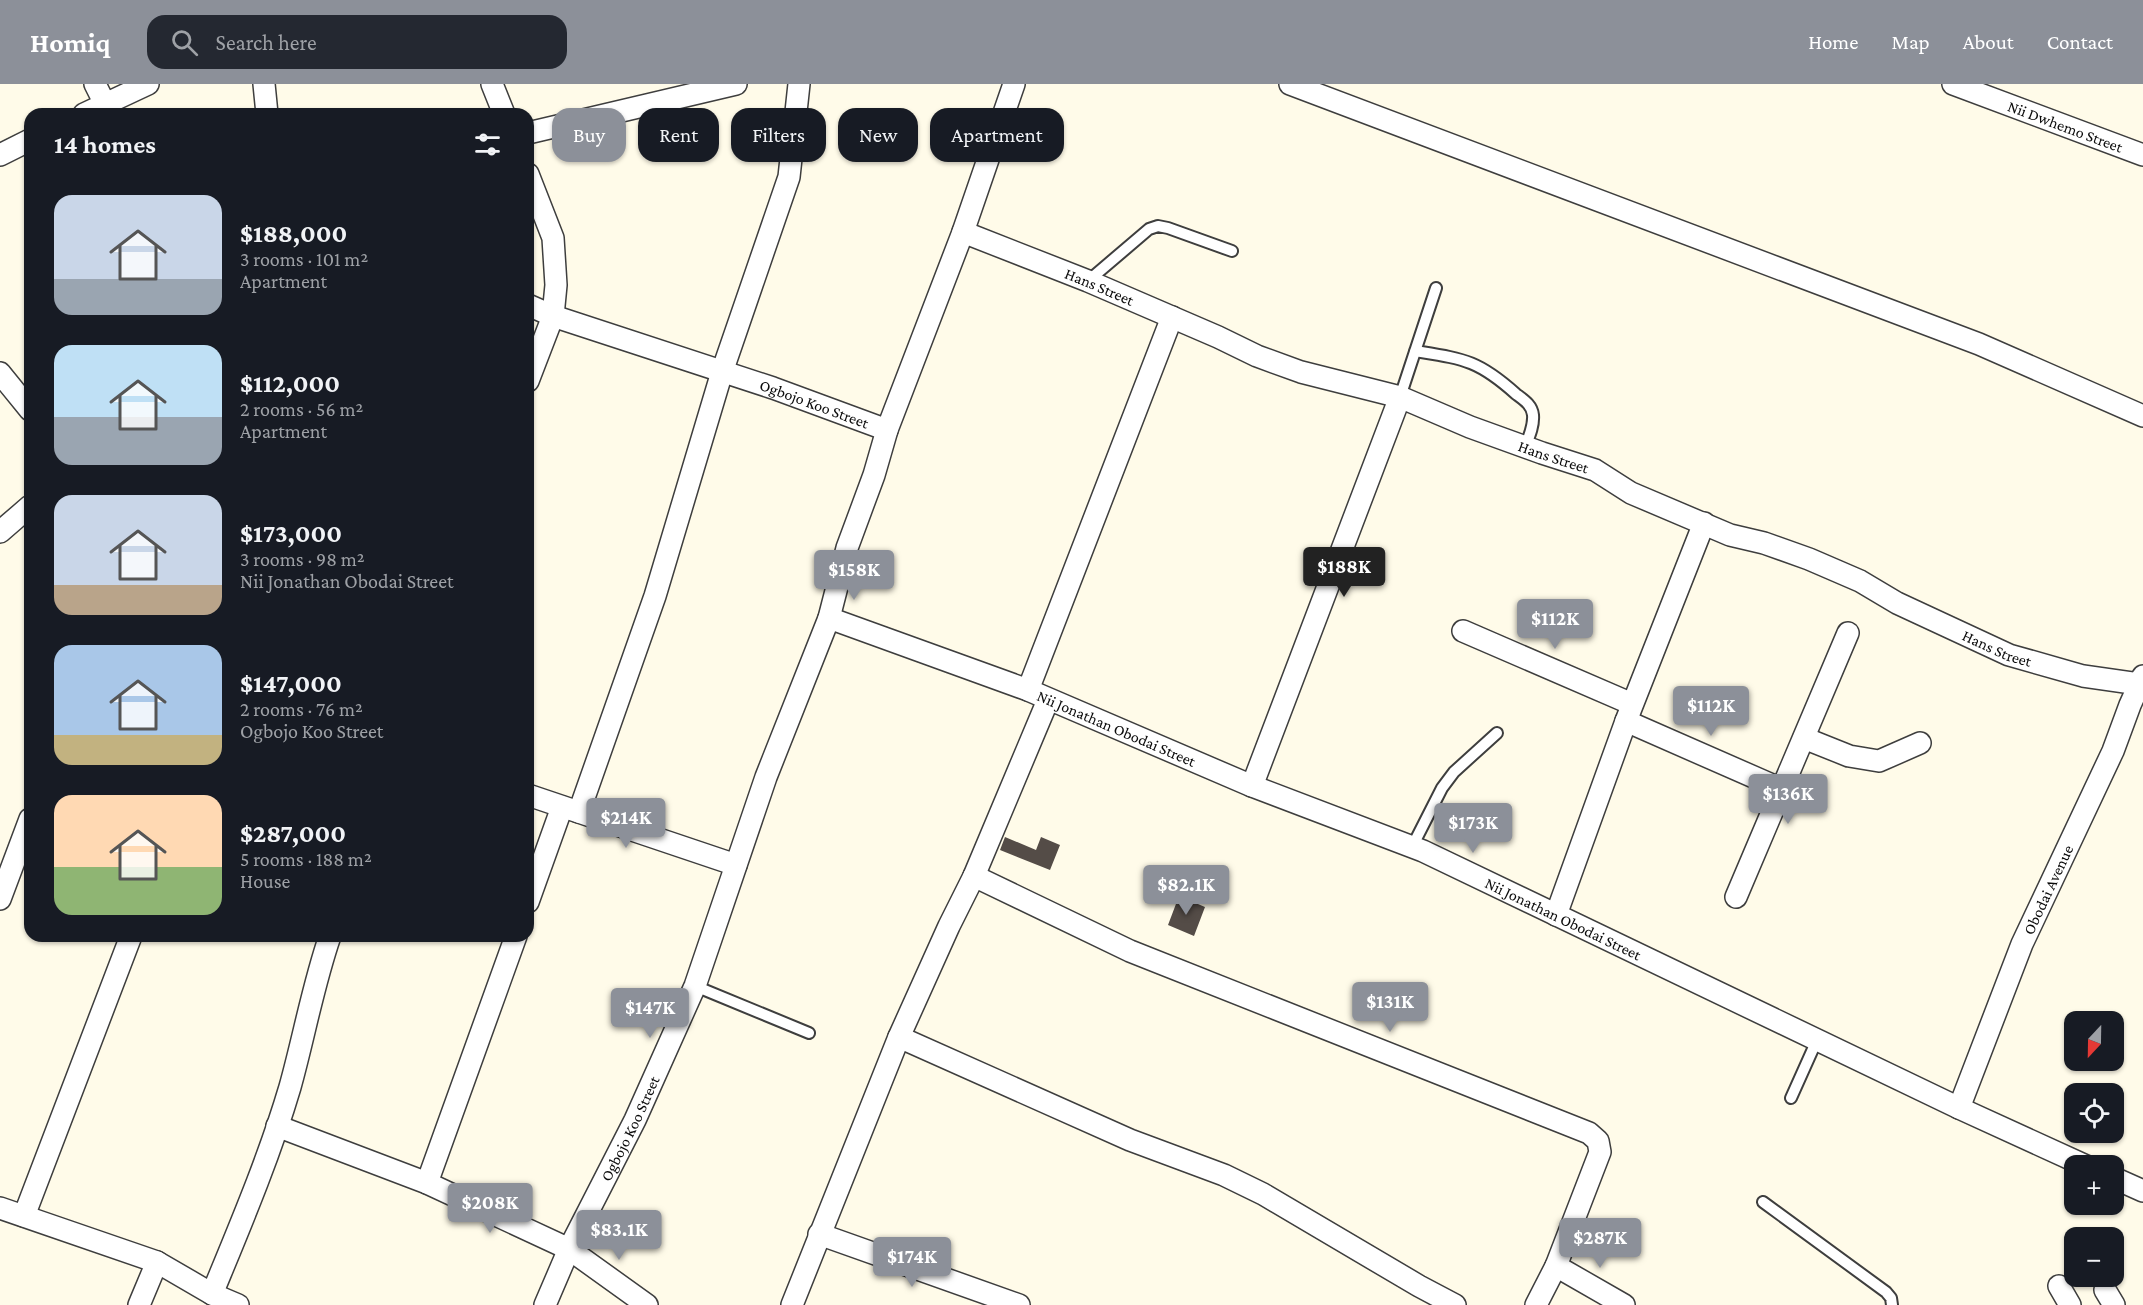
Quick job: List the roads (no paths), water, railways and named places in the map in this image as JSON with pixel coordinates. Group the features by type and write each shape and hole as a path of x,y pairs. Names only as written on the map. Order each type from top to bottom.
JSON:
{"street":[{"path":"95,84 105,104"},
{"path":"97,108 148,84"},
{"path":"264,84 266,108"},
{"path":"492,84 502,108"},
{"path":"534,132 736,84"},
{"path":"534,889 570,809 655,596 722,372 789,177 799,84"},
{"path":"887,430 963,232 1014,84"},
{"path":"1290,84 1979,344 2143,416"},
{"name":"Nii Dwhemo Street","path":"1953,84 2143,155"},
{"path":"0,155 24,143"},
{"path":"534,189 553,238 556,285 553,316 534,365"},
{"name":"Hans Street","path":"963,232 1088,281 1257,356 1301,372 1400,397 1470,427 1596,470 1630,493 1730,535 1764,543 1809,559 1860,581 1897,603 2009,655 2083,676 2141,680"},
{"name":"Ogbojo Koo Street","path":"534,308 887,430 874,475 847,548 829,618 766,777 695,986 635,1120 569,1249 545,1305"},
{"path":"1028,690 1172,317"},
{"path":"0,373 24,403"},
{"path":"1252,786 1400,397"},
{"path":"0,532 24,511"},
{"path":"1556,915 1629,713 1704,523"},
{"name":"Nii Jonathan Obodai Street","path":"829,618 1028,690 1252,786 1412,847 2064,1156"},
{"path":"1463,631 1781,789"},
{"path":"1736,897 1848,633"},
{"name":"Obodai Avenue","path":"1959,1108 2022,945 2113,751 2141,680"},
{"path":"792,1305 899,1037 974,876 1048,700"},
{"path":"1804,738 1849,756 1879,761 1920,742"},
{"path":"534,797 736,865"},
{"path":"0,899 24,835"},
{"path":"974,876 1130,951 1589,1133 1598,1141 1599,1152 1556,1266 1536,1305"},
{"path":"24,1216 129,942"},
{"path":"212,1294 251,1199 290,1087 328,942"},
{"path":"427,1183 514,942"},
{"path":"899,1037 1130,1140 1224,1175 1263,1194 1455,1305"},
{"path":"277,1126 427,1183 569,1249 647,1305"},
{"path":"2124,1182 2143,1191"},
{"path":"0,1208 157,1262 212,1294 238,1305"},
{"path":"819,1234 1019,1305"},
{"path":"139,1305 157,1262"},
{"path":"1556,1266 1624,1305"},
{"path":"2059,1286 2070,1305"}],"lane":[{"path":"1088,281 1149,229 1158,226 1232,251"},
{"path":"1400,397 1436,288"},
{"path":"1415,351 1458,358 1478,365 1496,376 1530,405 1533,414 1526,447"},
{"path":"1412,847 1442,788 1454,772 1497,733"},
{"path":"695,986 809,1033"},
{"path":"1791,1098 1817,1040"},
{"path":"1763,1202 1886,1292 1891,1298 1892,1305"}]}
